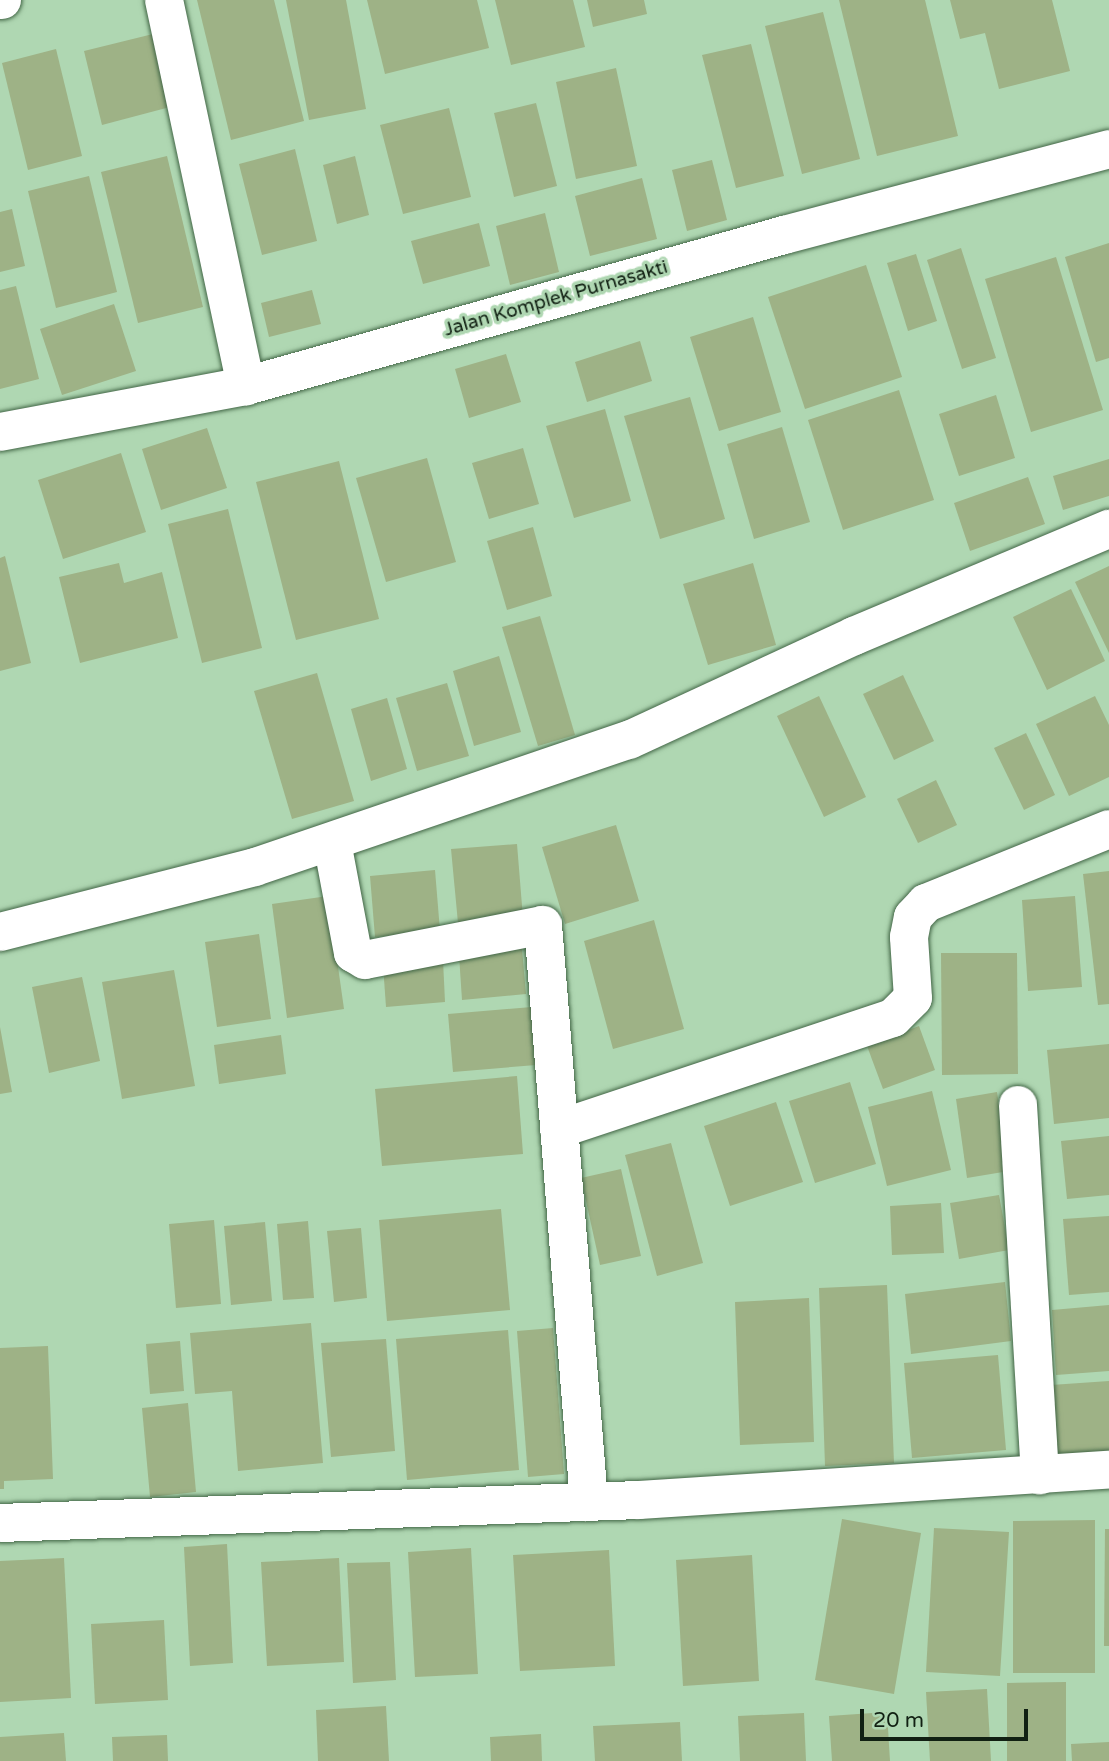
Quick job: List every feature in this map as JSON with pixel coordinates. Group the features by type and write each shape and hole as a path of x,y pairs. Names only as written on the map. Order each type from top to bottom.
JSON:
{"street":[{"path":"164,0 246,387"},
{"name":"Jalan Komplek Purnasakti","path":"0,432 246,387 771,238 1109,149"},
{"path":"0,932 256,867 629,740 854,636 1109,529"},
{"path":"559,1129 893,1018 913,998 909,937 912,916 926,903 1109,829"},
{"path":"332,842 353,953 365,960 543,925 589,1502"},
{"path":"1018,1105 1040,1475"},
{"path":"0,1523 589,1502 1109,1470"}],"building":[{"path":"197,0 274,0 304,121 231,140"},
{"path":"286,0 346,0 366,109 309,120"},
{"path":"367,0 477,0 489,48 385,74"},
{"path":"495,0 573,0 585,47 511,65"},
{"path":"587,0 644,0 647,14 593,27"},
{"path":"839,0 925,0 958,136 877,156"},
{"path":"950,0 1052,0 1070,71 999,89 985,33 960,39"},
{"path":"823,12 860,159 802,174 765,26"},
{"path":"153,34 170,107 102,125 84,51"},
{"path":"751,44 784,176 736,188 702,55"},
{"path":"56,49 82,156 28,170 2,63"},
{"path":"616,68 637,166 576,179 556,82"},
{"path":"536,103 557,186 514,197 494,113"},
{"path":"449,108 471,197 403,214 380,125"},
{"path":"295,149 317,241 262,255 239,164"},
{"path":"167,156 203,307 138,323 101,172"},
{"path":"355,156 369,215 337,224 323,165"},
{"path":"712,160 727,220 687,231 672,170"},
{"path":"89,176 117,292 56,308 28,191"},
{"path":"642,178 657,239 590,256 575,196"},
{"path":"12,209 25,266 0,272 0,212"},
{"path":"545,213 559,272 510,285 496,226"},
{"path":"479,223 490,266 423,284 411,241"},
{"path":"1109,243 1109,358 1096,362 1065,257"},
{"path":"961,248 996,358 962,369 927,260"},
{"path":"916,254 937,321 908,331 887,263"},
{"path":"1056,257 1103,410 1031,432 985,279"},
{"path":"866,265 902,377 805,409 768,297"},
{"path":"16,286 39,379 0,389 0,290"},
{"path":"312,290 321,324 269,337 261,303"},
{"path":"114,304 136,371 62,395 40,329"},
{"path":"753,317 781,412 719,431 690,337"},
{"path":"640,341 652,381 587,402 575,362"},
{"path":"506,354 521,402 469,418 455,369"},
{"path":"899,390 934,500 843,530 808,420"},
{"path":"996,395 1015,458 959,476 939,414"},
{"path":"690,397 725,519 660,539 624,416"},
{"path":"605,409 631,501 574,518 546,426"},
{"path":"782,427 810,522 754,539 727,444"},
{"path":"207,428 227,488 161,510 142,449"},
{"path":"523,448 539,504 489,519 472,463"},
{"path":"121,453 146,532 63,559 38,480"},
{"path":"427,458 456,562 386,582 356,478"},
{"path":"1109,459 1109,496 1063,510 1053,476"},
{"path":"339,461 379,619 296,640 256,482"},
{"path":"1028,477 1045,524 970,551 954,503"},
{"path":"228,509 262,648 202,663 168,524"},
{"path":"533,527 552,596 507,610 487,541"},
{"path":"5,556 31,663 0,671 0,558"},
{"path":"119,563 124,583 162,572 178,638 80,663 59,577"},
{"path":"753,563 776,645 708,665 683,584"},
{"path":"1109,566 1109,653 1075,582"},
{"path":"1071,589 1105,661 1047,690 1013,617"},
{"path":"540,616 575,735 538,746 502,627"},
{"path":"499,656 521,732 474,746 453,671"},
{"path":"317,673 354,801 292,819 254,691"},
{"path":"903,675 934,741 894,760 863,694"},
{"path":"447,683 469,756 417,771 396,698"},
{"path":"819,696 866,797 824,817 777,716"},
{"path":"1095,696 1109,725 1109,777 1069,796 1036,724"},
{"path":"387,698 407,769 371,781 351,709"},
{"path":"1026,733 1055,795 1024,810 994,748"},
{"path":"936,780 957,825 918,843 897,799"},
{"path":"616,825 639,901 565,924 542,847"},
{"path":"517,844 523,918 458,923 451,849"},
{"path":"435,870 440,931 375,937 370,876"},
{"path":"1109,871 1109,1004 1098,1005 1083,874"},
{"path":"328,896 344,1009 287,1018 272,904"},
{"path":"1075,896 1082,987 1028,991 1022,900"},
{"path":"654,920 684,1029 613,1049 584,941"},
{"path":"259,934 271,1019 217,1027 205,942"},
{"path":"522,949 526,994 462,1000 459,955"},
{"path":"941,953 1017,953 1018,1074 942,1075"},
{"path":"443,960 445,1002 386,1007 383,965"},
{"path":"174,970 195,1086 122,1099 102,982"},
{"path":"82,977 100,1061 49,1073 32,987"},
{"path":"532,1007 536,1065 453,1072 448,1014"},
{"path":"919,1026 935,1070 883,1089 867,1046"},
{"path":"0,1027 12,1092 0,1094"},
{"path":"281,1035 286,1074 219,1084 214,1045"},
{"path":"1109,1044 1109,1118 1054,1124 1047,1050"},
{"path":"517,1076 523,1154 382,1166 375,1089"},
{"path":"850,1082 876,1164 815,1183 789,1101"},
{"path":"932,1091 951,1170 887,1186 868,1107"},
{"path":"997,1092 1009,1171 967,1178 956,1099"},
{"path":"776,1102 803,1182 730,1206 704,1126"},
{"path":"1109,1136 1109,1195 1067,1199 1061,1141"},
{"path":"671,1143 703,1263 657,1276 625,1155"},
{"path":"621,1169 641,1256 600,1265 581,1178"},
{"path":"999,1195 1009,1250 959,1259 950,1203"},
{"path":"941,1203 944,1253 892,1255 890,1206"},
{"path":"501,1209 510,1310 387,1321 379,1220"},
{"path":"1109,1216 1109,1292 1069,1295 1063,1219"},
{"path":"214,1220 221,1304 176,1308 169,1224"},
{"path":"308,1221 314,1298 283,1300 277,1224"},
{"path":"265,1222 272,1301 231,1305 224,1226"},
{"path":"361,1228 367,1298 334,1302 327,1231"},
{"path":"1005,1282 1011,1341 911,1354 905,1294"},
{"path":"887,1285 894,1463 825,1466 819,1288"},
{"path":"809,1298 814,1442 740,1445 735,1302"},
{"path":"1109,1305 1109,1371 1056,1375 1052,1310"},
{"path":"311,1323 323,1463 238,1471 232,1391 195,1394 190,1333"},
{"path":"553,1328 564,1474 528,1477 517,1331"},
{"path":"508,1330 519,1470 407,1480 396,1339"},
{"path":"386,1339 395,1451 331,1457 321,1343"},
{"path":"180,1341 184,1391 150,1394 146,1344"},
{"path":"48,1346 53,1479 4,1481 4,1489 0,1489 0,1348"},
{"path":"998,1355 1006,1450 912,1458 904,1363"},
{"path":"1109,1381 1109,1452 1056,1456 1051,1385"},
{"path":"188,1403 196,1492 150,1497 142,1408"},
{"path":"842,1519 921,1533 894,1694 815,1680"},
{"path":"1095,1520 1095,1673 1013,1673 1013,1521"},
{"path":"934,1528 1009,1532 1000,1676 926,1672"},
{"path":"1105,1529 1109,1529 1109,1646 1104,1646"},
{"path":"227,1544 233,1663 190,1666 184,1547"},
{"path":"471,1548 478,1674 415,1677 408,1552"},
{"path":"609,1550 615,1666 520,1671 513,1555"},
{"path":"752,1555 759,1681 683,1686 676,1560"},
{"path":"64,1558 71,1698 0,1702 0,1561"},
{"path":"339,1558 344,1662 267,1666 261,1562"},
{"path":"390,1562 396,1680 353,1683 347,1563"},
{"path":"164,1620 168,1700 95,1704 91,1624"},
{"path":"1066,1682 1066,1761 1007,1761 1007,1683"},
{"path":"987,1689 991,1761 930,1761 926,1692"},
{"path":"386,1706 389,1761 318,1761 316,1710"},
{"path":"887,1712 890,1761 832,1761 829,1716"},
{"path":"804,1713 806,1761 740,1761 738,1716"},
{"path":"680,1722 682,1761 595,1761 593,1726"},
{"path":"64,1733 66,1761 0,1761 0,1737"},
{"path":"541,1734 542,1761 491,1761 490,1737"},
{"path":"167,1735 168,1761 113,1761 112,1737"},
{"path":"1109,1742 1109,1761 1072,1761 1071,1744"}]}
